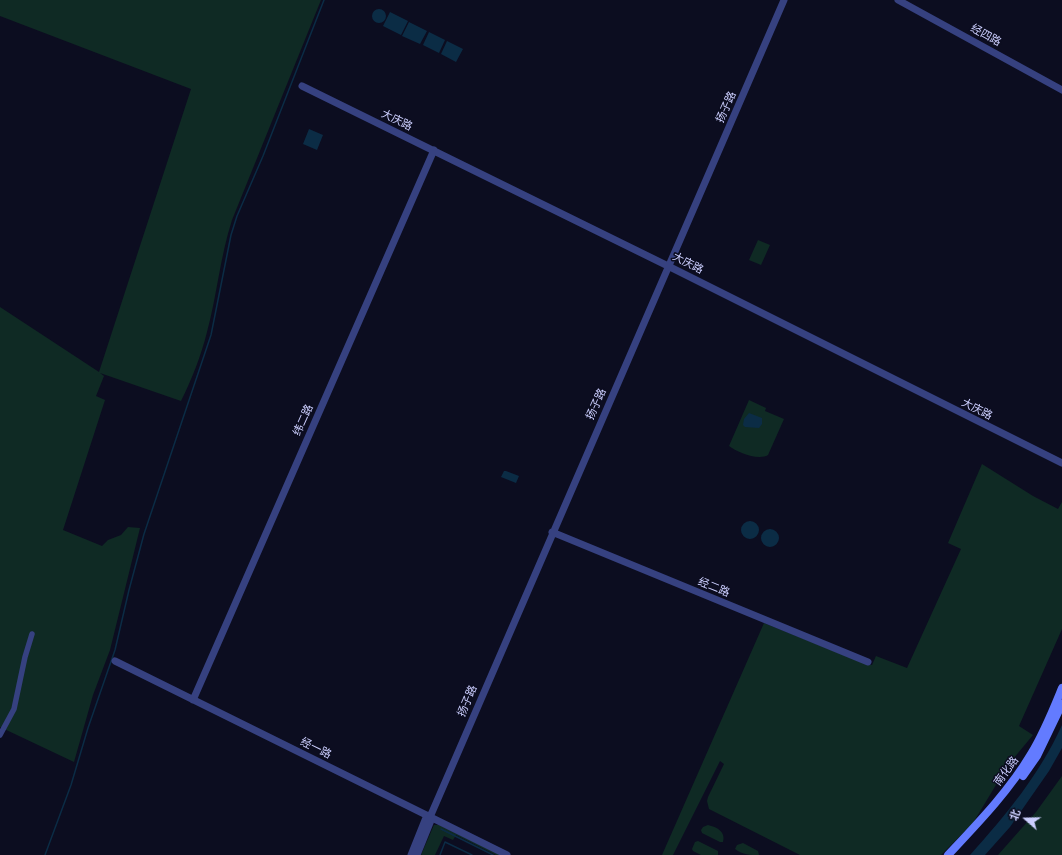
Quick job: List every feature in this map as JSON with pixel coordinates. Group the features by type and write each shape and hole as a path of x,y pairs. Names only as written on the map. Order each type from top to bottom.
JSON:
{"main road":[{"name":"南化路","path":"948,855 994,804 1016,776 1043,732 1062,688"},
{"name":"南化路","path":"955,855 1010,793 1033,762 1062,704"}],"street":[{"name":"扬子路","path":"417,855 430,817 552,532 784,0"},
{"name":"经四路","path":"898,0 1062,90"},
{"name":"大庆路","path":"302,86 668,266 1062,463"},
{"name":"纬二路","path":"193,700 434,150"},
{"name":"经二路","path":"552,532 868,662"},
{"path":"0,736 14,709 25,657 32,634"},
{"name":"经一路","path":"115,661 507,855"},
{"name":"扬子路","path":"410,855 430,817"}],"green space":[{"path":"0,0 321,0 232,220 224,248 205,341 196,367 181,401 100,373 104,376 96,396 105,400 63,530 102,546 108,540 121,535 128,527 140,528 110,650 93,695 74,762 0,727 0,307 99,372 191,89 0,16"},
{"path":"758,240 770,245 761,265 749,260"},
{"path":"749,400 766,408 765,411 784,419 768,455 764,457 748,455 729,446"},
{"path":"982,464 1033,496 1058,509 1062,502 1062,629 1019,726 1033,735 1008,765 973,823 941,855 800,855 709,809 707,801 708,797 724,764 720,761 673,855 662,855 764,623 866,664 872,665 876,656 907,668 961,549 948,543"},
{"path":"1062,776 1062,855 998,855 1036,812"},
{"path":"434,825 439,825 500,855 496,855 456,835 453,840 444,836 435,855 421,855"},
{"path":"708,825 720,830 724,838 723,842 702,833 701,830 703,827"},
{"path":"698,841 718,851 718,855 701,855 693,851 692,849 695,842"},
{"path":"743,843 758,851 759,855 744,854 735,849 737,845"}],"water":[{"path":"376,9 382,9 386,13 386,19 382,23 376,23 372,19 372,13"},
{"path":"390,12 408,21 401,35 383,26"},
{"path":"409,22 427,31 420,44 402,36"},
{"path":"429,32 445,40 439,53 423,45"},
{"path":"447,41 463,49 456,62 441,54"},
{"path":"309,129 323,135 317,150 303,144"},
{"path":"749,413 762,418 762,424 759,428 745,427 743,425 744,419"},
{"path":"504,471 519,476 516,483 501,477"},
{"path":"750,521 756,524 759,530 756,536 750,539 744,536 741,530 744,524"},
{"path":"770,529 774,530 778,534 778,542 774,546 770,547 766,546 762,542 761,538 762,534 766,530"},
{"path":"1062,725 1062,748 1049,771 1010,827 985,855 970,855 1009,809 1033,777"}],"waterway":[{"path":"45,855 71,785 88,728 115,650 144,534 211,335 231,235 237,216 263,156 324,0"},
{"path":"441,829 493,855"},
{"path":"440,855 445,842 472,855"}]}
